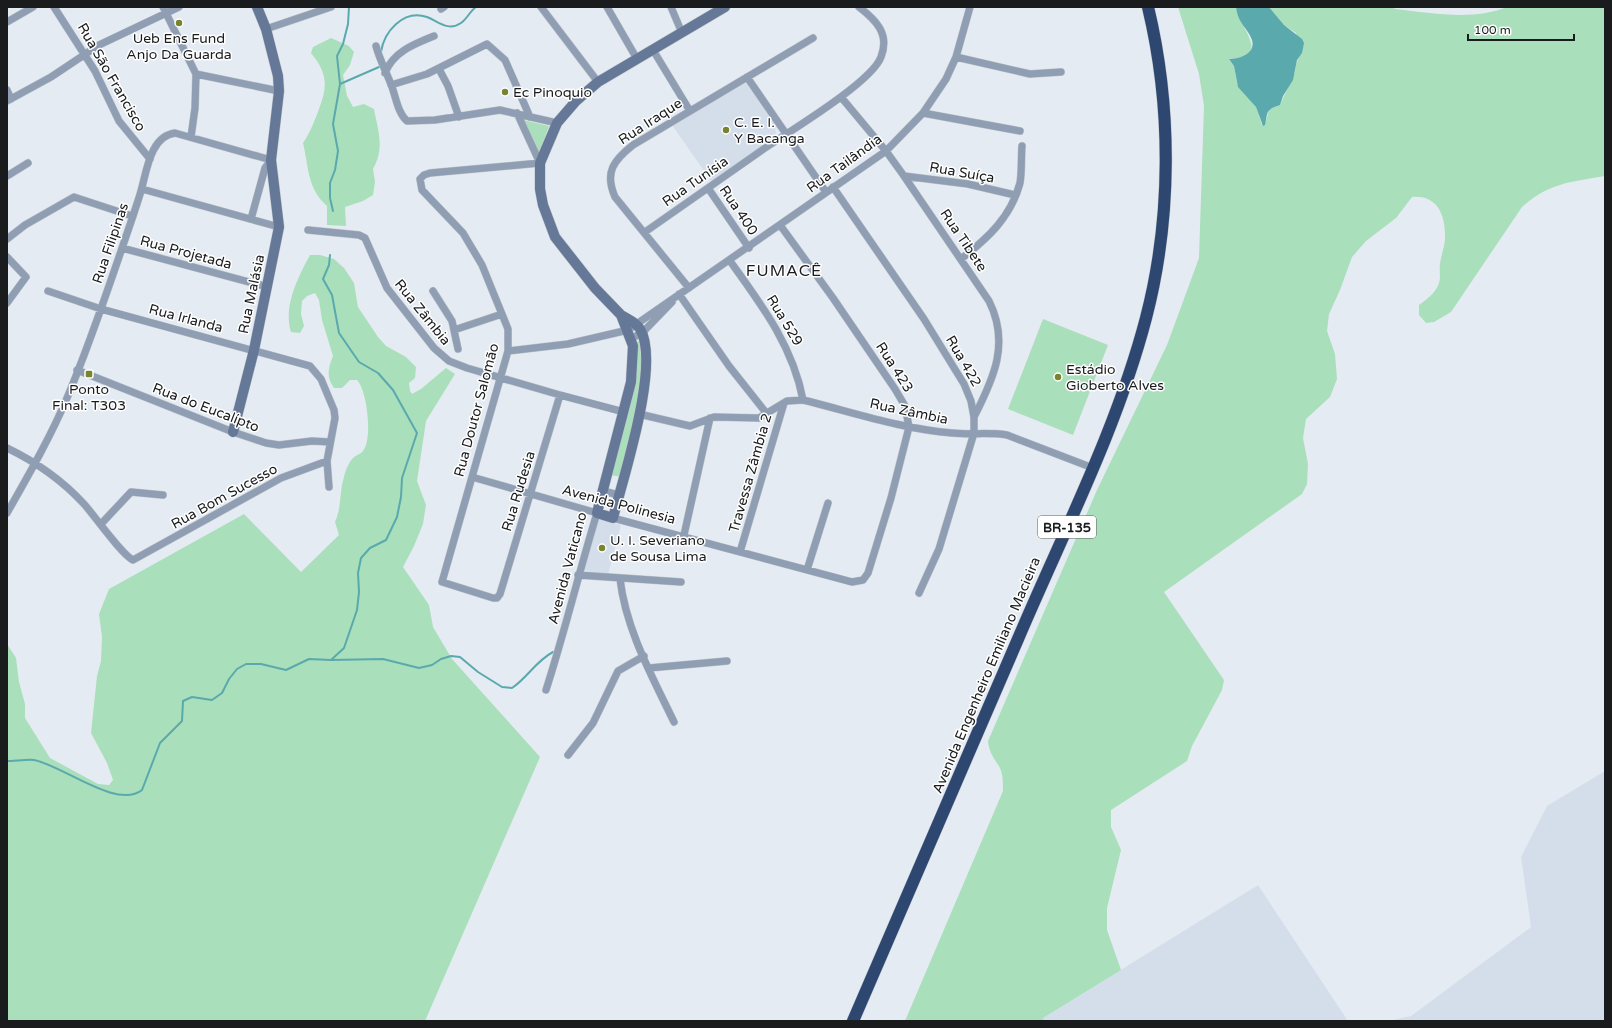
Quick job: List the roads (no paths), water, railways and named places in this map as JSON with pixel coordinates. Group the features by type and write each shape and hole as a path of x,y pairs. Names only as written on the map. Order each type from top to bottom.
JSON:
{"highway":[{"name":"Avenida Engenheiro Emiliano Macieira","path":"853,1021 1093,468 1125,384 1143,328 1158,262 1163,218 1166,148 1155,40 1148,7"}],"street":[{"path":"7,22 33,7"},
{"name":"Rua São Francisco","path":"54,7 85,54 119,120 150,158"},
{"path":"7,90 9,100 32,89 107,40 165,10 179,7"},
{"name":"Rua Malásia","path":"233,432 254,350 279,227 271,160 279,91 276,64 266,29 257,7"},
{"path":"266,29 331,7"},
{"path":"541,7 598,82"},
{"path":"607,7 637,59"},
{"path":"671,7 682,33"},
{"name":"Avenida Vaticano","path":"546,690 562,640 578,575 603,491 624,412 634,366 632,331 621,316 590,282 555,237 543,205 540,189 540,163 557,123 576,101 598,82 725,7"},
{"name":"Rua Tunísia","path":"645,232 841,97 874,70 882,57 884,37 879,25 858,7"},
{"name":"Rua Tailândia","path":"632,331 679,294 730,261 886,151 923,113 946,79 956,57 970,7"},
{"path":"165,10 196,74 195,108 191,137 271,160 265,168 251,219"},
{"path":"385,73 389,63 397,55 413,45 434,36"},
{"name":"Rua Iraque","path":"689,288 615,197 610,181 612,167 617,159 633,145 813,38"},
{"path":"391,85 427,74 488,44 505,60 530,117"},
{"path":"376,46 400,111 407,121 459,117 500,110 557,123"},
{"path":"653,50 690,111"},
{"path":"956,57 1030,74 1061,72"},
{"path":"439,68 448,86 459,117"},
{"path":"196,74 279,91"},
{"path":"747,77 826,192"},
{"name":"Rua Tibete","path":"841,97 886,151 904,176 961,259 996,314 1000,337 995,370 990,387 974,417"},
{"path":"517,113 540,163"},
{"path":"923,113 1020,131"},
{"name":"Rua Filipinas","path":"77,370 101,309 142,189 150,158 160,141 168,135 175,133 191,137"},
{"path":"961,259 996,229 1015,195 1020,182 1022,146"},
{"path":"7,176 28,163"},
{"name":"Rua Doutor Salomão","path":"500,594 497,598 493,598 446,584 442,580 508,351 508,329 473,247 454,222 422,190 420,179 424,175 430,173 540,163"},
{"name":"Rua Suíça","path":"904,176 968,184 1015,195"},
{"name":"Rua 422","path":"833,187 924,319 964,384 971,401 974,417 974,433 939,549 919,593"},
{"name":"Rua 400","path":"708,188 748,248"},
{"path":"142,189 279,227"},
{"path":"7,239 25,225 74,197 132,216"},
{"name":"Rua 423","path":"780,225 896,389 905,406 909,427 891,498 868,573 863,580 852,582"},
{"name":"Rua Zâmbia","path":"308,230 359,235 366,240 387,288 398,304 443,357 457,365 560,396 624,412"},
{"name":"Rua Projetada","path":"122,248 268,287"},
{"path":"7,257 26,277 7,303"},
{"name":"Rua 529","path":"730,261 785,344 798,374 803,400"},
{"name":"Rua Irlanda","path":"48,291 101,309 310,366 321,380 334,410 335,418 330,442"},
{"path":"432,291 448,314 454,330 458,349"},
{"path":"679,294 729,366 766,414"},
{"name":"Rua Tailândia","path":"642,333 679,294"},
{"path":"454,330 502,314"},
{"path":"508,351 568,344 632,331"},
{"name":"Avenida Vaticano","path":"613,518 643,394 646,351 642,333 632,331"},
{"path":"7,514 36,462 58,417 77,370"},
{"name":"Rua do Eucalípto","path":"77,370 233,432 266,443 279,445 312,441 330,442"},
{"name":"Rua Rudesia","path":"500,594 532,494 560,396"},
{"name":"Rua Zâmbia","path":"639,414 690,426 710,418 730,416 753,418 766,414 784,403 803,400 909,427 953,433 995,432 1007,435 1093,468"},
{"name":"Travessa Zâmbia 2","path":"740,552 784,403"},
{"path":"684,535 710,418"},
{"path":"329,487 327,461 330,442"},
{"path":"7,448 36,462 83,503 101,524 132,492 163,495"},
{"name":"Rua Bom Sucesso","path":"101,524 129,558 136,559 281,478 327,461"},
{"name":"Avenida Polinesia","path":"472,477 613,518 684,535 740,552 852,582"},
{"path":"603,491 619,495"},
{"path":"807,570 828,503"},
{"path":"578,575 681,582"},
{"path":"620,579 626,616 674,722"},
{"path":"568,754 593,723 618,671 644,656"},
{"path":"649,668 727,661"}],"water":[{"path":"1236,7 1269,7 1284,25 1302,39 1304,43 1302,53 1297,60 1293,80 1283,96 1280,105 1269,110 1265,125 1263,126 1256,107 1238,87 1234,66 1229,59 1246,55 1252,49 1253,45 1250,36 1239,18"}],"waterway":[{"path":"333,211 330,198 330,183 335,170 338,151 333,124 340,84 337,56 343,44 348,24 349,7"},
{"path":"381,52 386,37 396,24 403,19 418,15 427,17 443,25 452,26 461,23 476,7"},
{"path":"340,84 379,67"},
{"path":"7,761 34,760 46,764 104,791 131,795 142,790 160,743 182,721 183,701 192,697 212,700 222,693 229,679 237,669 246,664 261,664 286,670 309,659 331,660 344,648 357,610 359,592 358,573 361,558 370,548 386,540 397,517 401,497 402,478 417,433 393,390 378,373 359,362 339,333 332,295 323,279 329,265 330,255"},
{"path":"331,660 383,659 419,668 432,665 441,659 451,656 460,657 478,672 502,687 512,688 542,660 553,652"}],"place":[{"name":"Ueb Ens Fund Anjo Da Guarda","path":"179,23"},
{"name":"Ec Pinoquio","path":"505,92"},
{"name":"C. E. I. Y Bacanga","path":"726,130"},
{"name":"Ponto Final: T303","path":"89,374"},
{"name":"Estádio Gioberto Alves","path":"1058,377"},
{"name":"U. I. Severiano de Sousa Lima","path":"602,548"}],"district":[{"name":"FUMACÊ","path":"784,270"}]}
